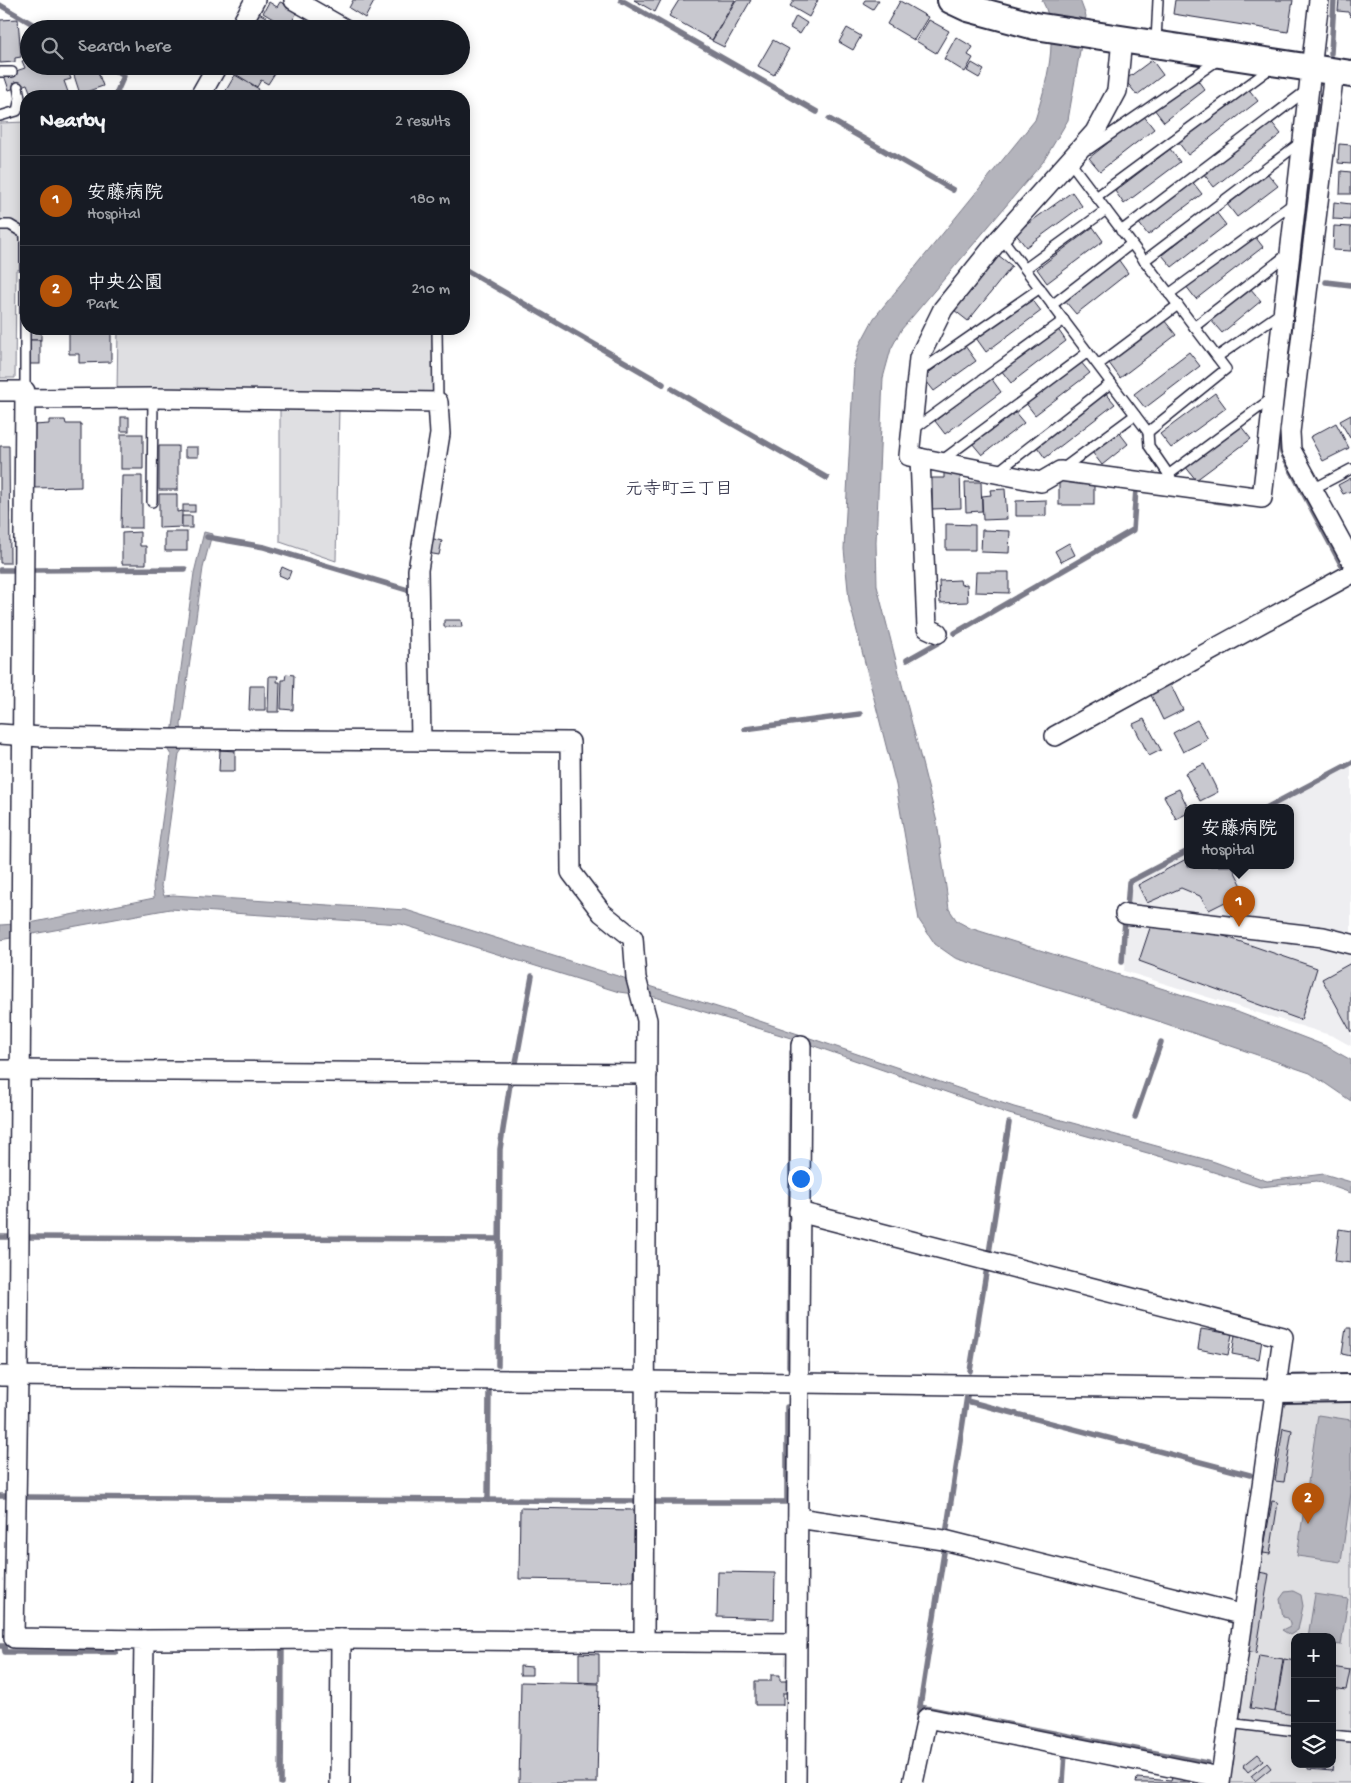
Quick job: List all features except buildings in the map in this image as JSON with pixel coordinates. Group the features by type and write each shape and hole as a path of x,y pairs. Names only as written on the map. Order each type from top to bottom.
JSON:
{"street":[{"path":"244,20 256,0"},
{"path":"294,0 329,20"},
{"path":"951,0 968,8 1040,27 1278,63 1325,75"},
{"path":"1319,0 1314,52 1325,75 1290,432 1291,450 1351,560"},
{"path":"1122,39 1118,91 1096,132 1001,237 943,310 919,358 909,456 1042,482 1060,471 1262,498 1301,142 1325,75"},
{"path":"203,90 212,75"},
{"path":"0,391 25,395 438,402 440,434 418,570 421,740"},
{"path":"25,395 20,1070 9,1376 7,1638 797,1643"},
{"path":"920,458 927,628 938,633"},
{"path":"1055,736 1351,574"},
{"path":"0,734 22,734 42,737 163,739 570,742 571,872 602,913 633,938 636,978 647,1020 644,1642"},
{"path":"1125,914 1323,937 1351,944"},
{"path":"796,1783 797,1384 801,1045"},
{"path":"0,1070 647,1074"},
{"path":"799,1212 1283,1337 1220,1780 927,1718 913,1783"},
{"path":"9,1376 645,1381 1276,1389 1351,1388"},
{"path":"798,1518 944,1540 1244,1615"},
{"path":"340,1783 341,1639"},
{"path":"142,1783 144,1640"}],"lane":[{"path":"1156,44 1158,0"},
{"path":"1148,432 1226,369 1070,162 1225,55"},
{"path":"1096,197 1278,63"},
{"path":"0,72 12,72"},
{"path":"1121,231 1325,75"},
{"path":"0,116 17,111 20,98 18,87"},
{"path":"1144,261 1301,142"},
{"path":"1169,294 1294,203"},
{"path":"1026,268 1106,210"},
{"path":"0,225 10,225 20,231"},
{"path":"1001,237 1148,432 1149,446 1168,476 1184,488"},
{"path":"1052,305 1131,244"},
{"path":"1194,327 1289,253"},
{"path":"917,374 1040,288"},
{"path":"1098,365 1178,305"},
{"path":"1217,357 1282,312"},
{"path":"911,430 1064,320"},
{"path":"25,335 25,395"},
{"path":"437,335 438,402"},
{"path":"940,462 1088,352"},
{"path":"996,473 1111,383"},
{"path":"1168,476 1273,397"},
{"path":"152,502 153,398"},
{"path":"1060,471 1135,415"},
{"path":"1313,489 1351,469"},
{"path":"1228,1723 1291,1731"},
{"path":"1336,1735 1351,1737"}],"shaded area":[{"path":"1042,0 1080,0 1086,16 1068,120 1043,162 901,330 891,349 883,378 876,542 877,586 937,822 949,909 957,921 970,928 1240,1013 1326,1046 1351,1060 1351,1101 1310,1073 1155,1020 955,958 935,944 919,920 896,785 849,600 844,549 854,364 860,344 874,318 1035,120 1047,76 1051,44 1048,14"},
{"path":"20,122 20,270 16,270 15,378 0,378 0,123"},
{"path":"118,335 432,335 433,392 430,395 117,391"},
{"path":"280,404 339,406 336,561 280,542"},
{"path":"204,532 212,534 203,568 181,725 184,747 179,754 161,886 164,896 173,895 406,910 733,1012 1014,1107 1215,1162 1267,1181 1324,1174 1351,1182 1351,1193 1317,1181 1260,1187 1201,1168 1009,1114 794,1039 655,997 619,992 401,924 170,909 0,940 0,925 30,923 154,898 153,887 171,755 166,747 173,727 194,573"},
{"path":"1351,766 1351,1046 1333,1036 1124,971 1131,884 1184,856 1184,869 1294,869 1294,804 1280,804"},
{"path":"1290,1399 1351,1399 1351,1783 1229,1783 1280,1411"},
{"path":"1318,1415 1351,1420 1351,1493 1341,1562 1297,1556"},
{"path":"1293,1591 1301,1595 1303,1606 1298,1630 1290,1635 1282,1630 1290,1626 1288,1618 1283,1617 1280,1599 1285,1592"},
{"path":"1315,1594 1348,1599 1341,1645 1336,1644 1336,1633 1309,1633"}],"waterway":[{"path":"621,0 817,112"},
{"path":"1331,53 1334,0"},
{"path":"0,5 26,20"},
{"path":"118,90 124,76 122,75"},
{"path":"1317,106 1280,439 1282,453 1344,570"},
{"path":"829,119 953,190"},
{"path":"470,272 663,384"},
{"path":"1326,282 1351,285"},
{"path":"672,389 827,478"},
{"path":"955,633 1133,530 1136,489 1142,490"},
{"path":"1215,501 1236,504"},
{"path":"207,537 264,547 411,591"},
{"path":"33,570 185,569"},
{"path":"0,570 14,570"},
{"path":"907,660 939,642"},
{"path":"745,729 860,714"},
{"path":"1274,804 1351,763"},
{"path":"1127,909 1129,882 1184,853"},
{"path":"1122,962 1125,920"},
{"path":"516,1063 532,976"},
{"path":"1135,1117 1161,1042"},
{"path":"789,1366 792,1052"},
{"path":"498,1365 500,1149 510,1084"},
{"path":"989,1253 1009,1123"},
{"path":"0,1237 11,1237"},
{"path":"29,1237 499,1239"},
{"path":"970,1371 987,1267"},
{"path":"488,1500 489,1390"},
{"path":"946,1534 967,1396"},
{"path":"967,1401 1250,1475"},
{"path":"651,1502 787,1502 787,1407"},
{"path":"0,1496 8,1496"},
{"path":"24,1497 638,1501"},
{"path":"918,1719 945,1546"},
{"path":"0,1646 4,1646 5,1652 116,1652"},
{"path":"277,1647 282,1647 281,1783"},
{"path":"920,1707 1207,1763"},
{"path":"1063,1783 1065,1753"}],"place":[{"name":"安藤病院","path":"1239,927"},
{"name":"中央公園","path":"1308,1524"}],"district":[{"name":"元寺町三丁目","path":"679,490"}]}
